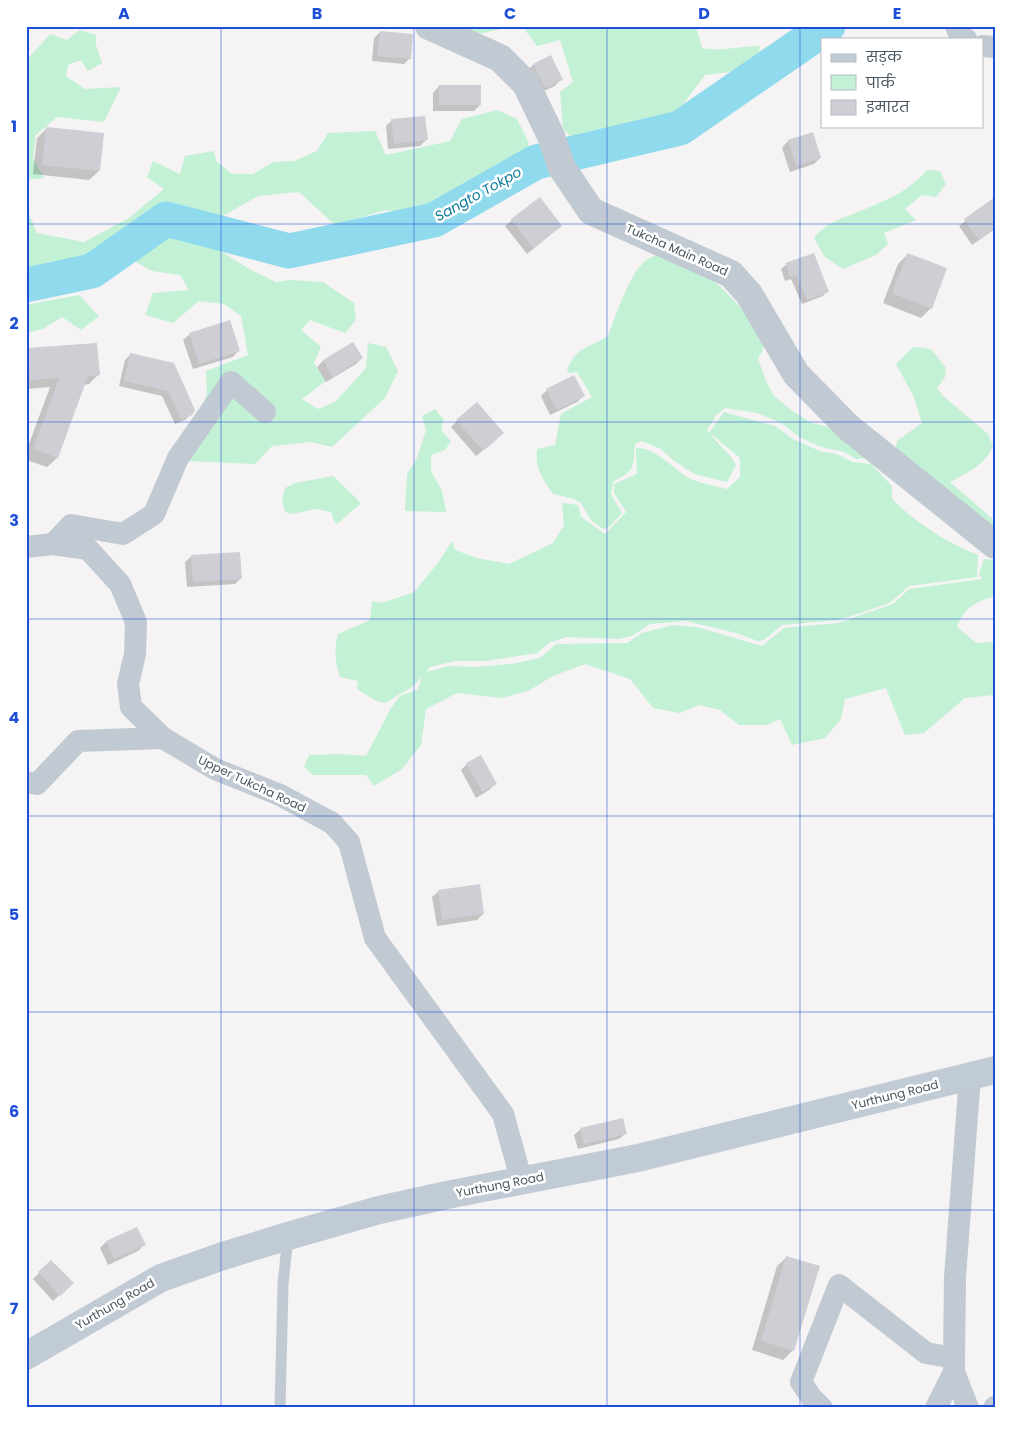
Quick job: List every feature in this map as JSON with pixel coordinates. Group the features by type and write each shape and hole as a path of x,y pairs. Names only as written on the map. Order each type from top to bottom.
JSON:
{"main road":[{"name":"Yurthung Road","path":"26,1356 160,1278 288,1236 379,1210 638,1158 982,1073"}],"street":[{"name":"Tukcha Main Road","path":"429,26 500,58 526,84 551,136 562,168 591,211 731,274 749,294 796,374 848,427 995,545"},
{"path":"956,26 959,34 965,38"},
{"path":"53,544 71,525 124,534 154,514 178,458 231,382 265,412"},
{"name":"Upper Tukcha Road","path":"26,547 53,544 88,549 120,584 136,622 135,654 128,684 131,707 163,738 215,769 280,795 332,823 349,842 375,938 504,1114 522,1182"},
{"path":"26,782 37,784 78,741 163,738"},
{"path":"968,1408 954,1365 955,1277 982,1073"},
{"path":"822,1408 811,1397 801,1382 839,1285 926,1353 954,1365"},
{"path":"936,1408 954,1365"}],"lane":[{"path":"280,1408 283,1284 288,1236"}],"green space":[{"path":"455,26 517,26 472,35"},
{"path":"522,26 696,26 702,48 724,49 760,46 757,60 748,70 705,75 675,115 658,120 631,122 601,130 580,147 563,128 560,92 573,82 560,40 537,46"},
{"path":"80,30 96,35 96,45 102,63 88,71 81,60 68,65 66,76 85,89 121,87 104,122 57,117 36,135 33,158 44,178 26,180 26,61 50,34 67,40"},
{"path":"497,110 517,119 529,143 522,161 468,192 416,214 386,210 335,225 299,192 258,196 219,218 217,241 222,252 251,270 276,282 289,280 323,282 354,303 356,320 345,333 310,320 301,330 321,347 314,363 326,381 302,399 318,409 335,402 366,368 368,343 386,347 398,371 385,398 332,447 311,442 272,446 255,464 185,461 187,443 207,394 206,371 248,355 241,316 224,304 199,301 173,323 145,315 153,293 189,290 180,275 152,271 111,248 86,259 49,262 26,271 26,206 37,233 84,242 129,218 164,189 147,177 153,161 180,174 185,156 214,151 216,161 232,174 253,174 273,162 294,161 317,151 328,133 375,131 386,155 450,141 462,119"},
{"path":"927,170 940,171 946,184 936,197 922,195 905,209 916,220 884,233 888,244 876,255 843,269 825,257 814,238 823,229 836,221 893,197 911,185"},
{"path":"659,254 712,280 738,305 754,324 763,341 763,348 758,359 774,396 791,410 812,423 840,430 868,458 856,459 844,452 821,447 801,438 781,423 757,413 725,408 716,415 707,430 709,433 724,412 775,426 793,439 822,452 834,453 853,462 871,464 892,486 892,499 911,516 932,532 978,555 977,577 909,586 891,602 839,620 782,625 764,640 758,641 736,633 686,621 650,624 632,636 618,639 566,637 549,643 537,653 486,661 455,661 430,667 426,672 449,666 477,667 511,664 540,658 556,644 627,643 642,633 673,625 697,627 762,646 784,628 838,623 893,604 909,589 982,579 979,574 984,559 995,560 995,596 967,610 957,627 976,643 995,642 994,695 965,698 924,733 905,735 886,688 845,699 841,719 825,738 792,745 780,719 767,725 739,725 720,710 699,705 680,713 653,708 630,679 585,664 553,676 528,691 501,698 457,693 426,709 421,745 402,769 374,786 366,775 313,775 304,767 309,755 342,754 366,756 391,708 400,696 418,689 422,677 412,687 385,703 376,701 357,689 358,681 340,677 336,656 338,634 370,620 372,601 382,603 414,592 438,563 452,541 455,550 477,558 509,564 553,543 564,525 562,503 578,505 581,517 605,534 626,512 614,493 614,484 637,474 636,448 651,451 686,476 701,483 727,489 740,477 740,458 710,433 736,465 727,482 694,474 673,460 661,449 642,441 635,444 632,468 613,482 611,494 622,513 608,528 603,529 591,520 581,503 574,499 553,494 538,468 537,449 555,445 561,414 592,397 577,372 569,373 567,370 571,362 584,348 608,336 624,294 635,273 648,259"},
{"path":"79,295 99,316 81,330 62,317 43,329 26,333 26,305"},
{"path":"913,347 931,349 946,368 945,377 937,388 942,395 988,434 993,446 985,459 975,468 950,482 995,521 995,539 894,457 897,441 922,423 913,395 896,364"},
{"path":"435,409 444,420 441,430 451,441 445,450 431,455 431,471 442,491 446,512 405,511 407,474 417,458 426,430 422,416"},
{"path":"333,476 360,504 337,524 331,512 316,509 292,514 285,512 282,501 285,488 295,483"}],"building":[{"path":"380,31 413,34 411,59 377,56"},
{"path":"551,55 563,80 545,88 533,64"},
{"path":"439,85 481,85 481,105 439,105"},
{"path":"425,116 428,140 394,144 391,119"},
{"path":"46,127 104,133 100,171 42,165"},
{"path":"813,132 821,158 796,166 788,140"},
{"path":"540,197 562,226 533,248 511,219"},
{"path":"995,197 995,228 979,240 964,219"},
{"path":"814,253 829,292 807,300 796,275 790,277 785,263"},
{"path":"907,253 947,268 932,309 892,293"},
{"path":"230,320 240,351 199,364 189,333"},
{"path":"353,342 363,358 333,377 323,360"},
{"path":"97,343 100,375 88,376 58,458 33,449 59,378 30,380 27,348"},
{"path":"130,353 174,363 195,410 192,415 181,420 168,391 124,381"},
{"path":"574,375 585,396 557,410 546,389"},
{"path":"477,402 504,433 483,451 456,420"},
{"path":"240,552 242,579 193,582 191,555"},
{"path":"481,755 497,784 482,792 466,763"},
{"path":"480,884 484,914 442,920 438,890"},
{"path":"623,1118 627,1134 584,1144 580,1128"},
{"path":"137,1227 146,1245 114,1259 106,1241"},
{"path":"786,1256 820,1266 794,1351 761,1341"},
{"path":"51,1260 74,1283 60,1296 38,1272"}],"waterway":[{"name":"Sangto Tokpo","path":"26,285 92,271 166,219 289,251 434,220 536,162 680,128 828,26"}]}
